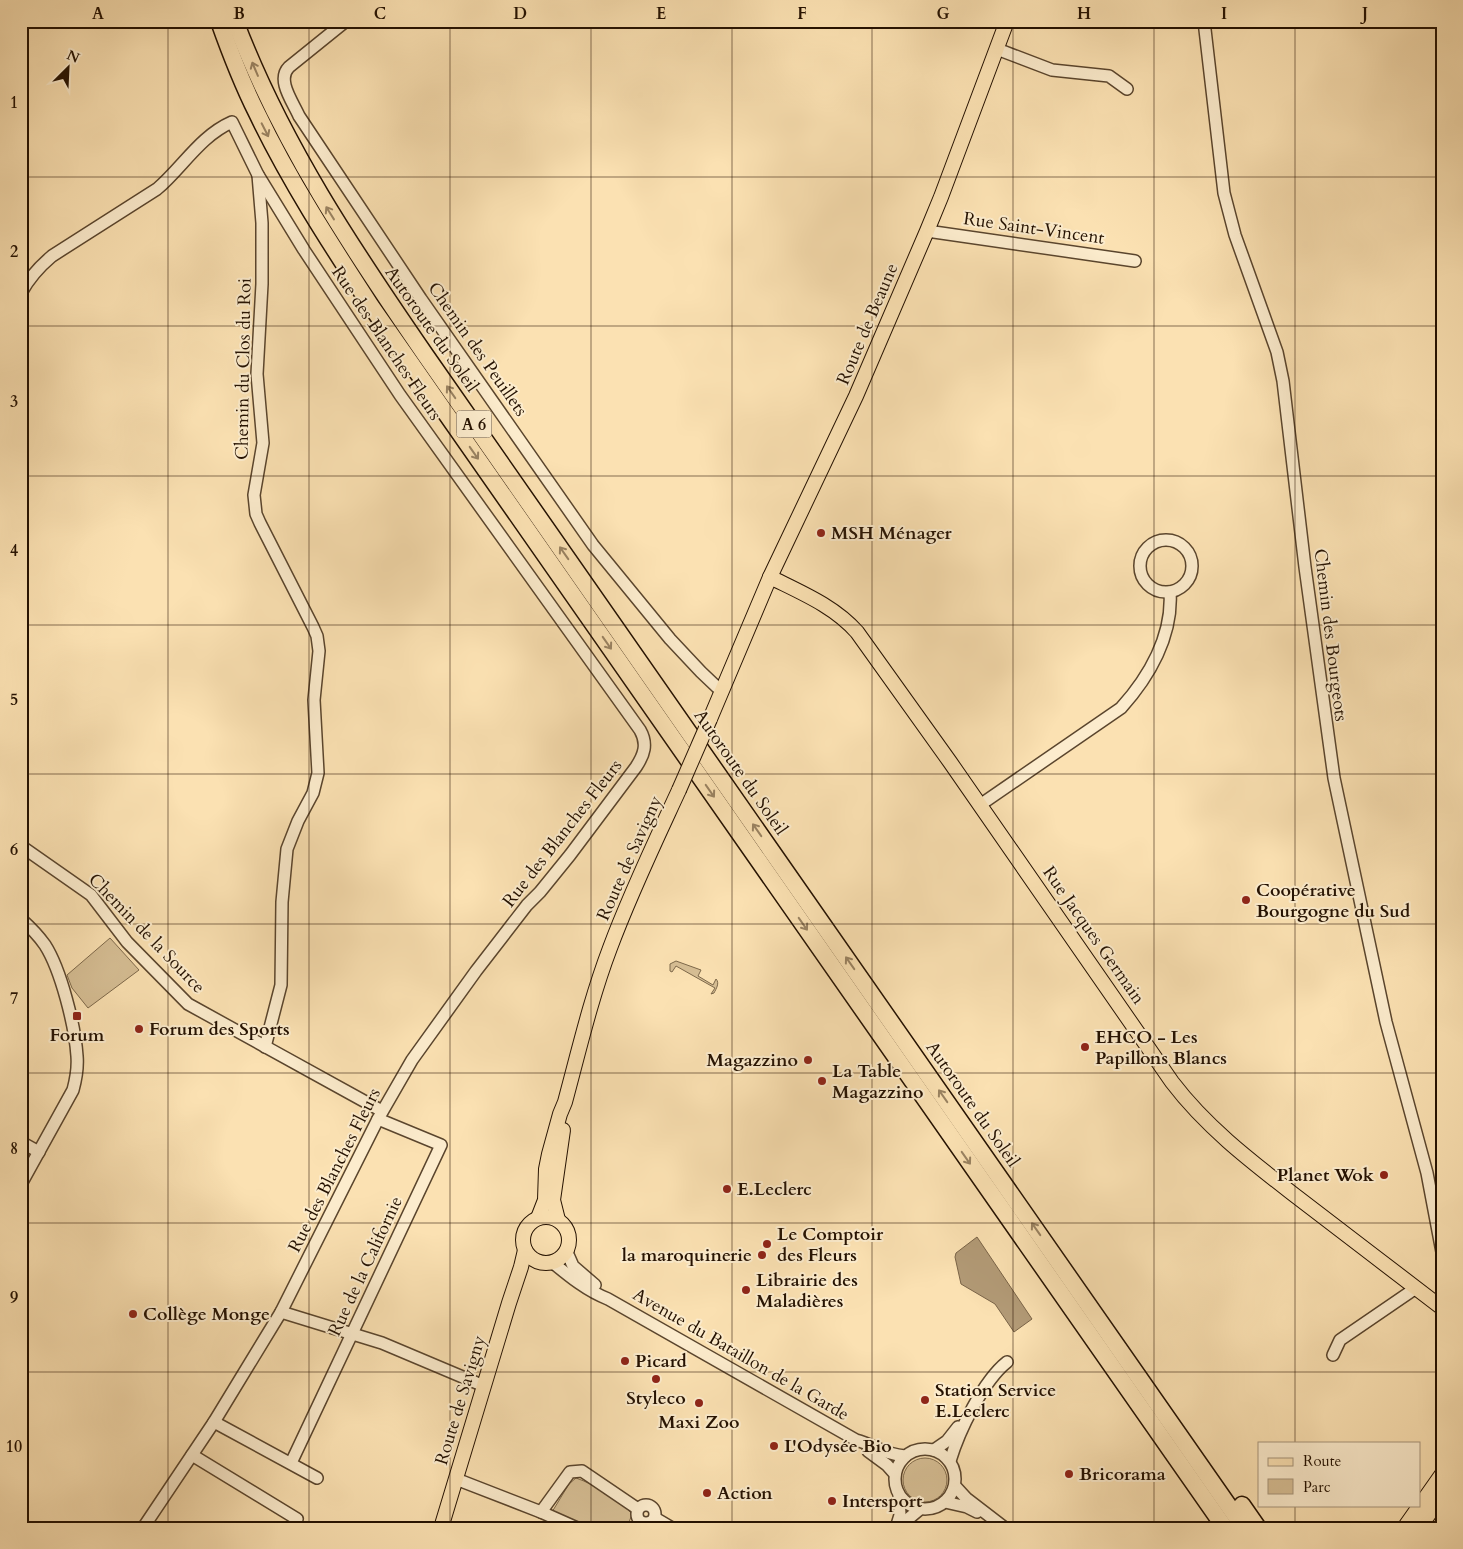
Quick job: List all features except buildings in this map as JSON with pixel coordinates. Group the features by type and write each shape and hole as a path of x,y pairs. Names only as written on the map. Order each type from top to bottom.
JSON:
{"highway":[{"name":"Autoroute du Soleil","path":"219,21 243,84 273,146 309,209 366,298 1224,1528"},
{"name":"Autoroute du Soleil","path":"235,21 258,77 287,138 322,200 356,254 1244,1528"},
{"path":"1050,1250 1075,1271 1258,1528"}],"main road":[{"name":"Route de Beaune","path":"745,635 842,426 927,231 1007,21"},
{"name":"Rue Jacques Germain","path":"770,578 829,607 850,624 873,652 1172,1082 1199,1114 1219,1134 1253,1162 1442,1308"},
{"name":"Route de Savigny","path":"538,1218 546,1200 548,1170 560,1114 565,1102 589,1011 611,946 745,635"},
{"name":"Route de Savigny","path":"548,1170 558,1220"},
{"path":"516,1283 527,1272 562,1255 566,1250 568,1234 566,1229 558,1220 548,1217 538,1218 527,1227 522,1240 525,1250 530,1257 546,1262"},
{"name":"Route de Savigny","path":"441,1528 525,1250"},
{"path":"1420,1505 1442,1474"},
{"path":"1420,1528 1442,1496"},
{"path":"1404,1528 1419,1506"}],"street":[{"name":"Chemin des Peuillets","path":"346,21 284,73 284,83 299,116 420,299 564,505 612,569 682,652 721,691"},
{"name":"Chemin des Bourgeots","path":"1204,21 1224,193 1235,235 1277,352 1283,381 1323,708 1341,818 1386,1022 1427,1173 1442,1252"},
{"path":"997,49 1052,70 1109,76 1127,89"},
{"name":"Chemin du Clos du Roi","path":"21,293 31,276 52,256 157,189 198,147 224,126 232,122 258,175 263,248 262,306 257,374 263,443 254,488 254,506 260,523 313,627 317,636 319,651 314,700 318,773 313,793 298,821 287,849 282,902 281,985 265,1047"},
{"name":"Rue des Blanches Fleurs","path":"143,1528 214,1422 281,1312 380,1115 412,1060 476,971 527,906 570,856 636,767 644,751 644,741 640,730 400,395 304,250 258,175"},
{"name":"Rue Saint-Vincent","path":"927,231 1135,261"},
{"path":"1162,540 1175,541 1186,548 1192,565 1192,572 1186,583 1182,587 1170,592 1152,588 1141,573 1141,560 1146,549 1162,540"},
{"path":"980,805 1120,708 1136,691 1148,672 1166,633 1170,615 1170,592"},
{"name":"Chemin de la Source","path":"21,846 84,889 97,902 105,921 188,1004 380,1115"},
{"path":"21,919 58,959 60,978 78,1056 73,1090 21,1184"},
{"name":"Rue de la Californie","path":"291,1463 441,1145 380,1115"},
{"path":"21,1142 39,1152"},
{"name":"Avenue du Bataillon de la Garde","path":"566,1250 573,1266 608,1298"},
{"name":"Avenue du Bataillon de la Garde","path":"546,1262 588,1288 856,1440 883,1452 905,1456"},
{"path":"1333,1355 1340,1340 1416,1288"},
{"path":"281,1312 382,1343 484,1386"},
{"path":"934,1450 947,1441 964,1423 996,1373 1007,1362"},
{"path":"214,1422 317,1478"},
{"path":"950,1462 964,1423"},
{"name":"Avenue du Bataillon de la Garde","path":"856,1440 861,1446 887,1465 895,1474"},
{"path":"896,1528 900,1515 899,1496 894,1482 895,1474 897,1467 905,1456 919,1449 934,1450 943,1454 950,1462 956,1477 955,1486 952,1495 938,1507 929,1510 912,1507 899,1496"},
{"path":"192,1455 297,1519 294,1528"},
{"path":"541,1512 570,1472 582,1471 638,1509"},
{"path":"456,1479 577,1528"},
{"path":"955,1486 966,1498 992,1519"},
{"path":"945,1502 967,1507 992,1519 1005,1528"},
{"path":"643,1505 650,1506 655,1512 654,1518 648,1524 639,1525 636,1515 638,1509 643,1505"},
{"path":"901,1528 920,1509"},
{"path":"654,1518 672,1528"}],"green space":[{"path":"110,938 139,970 88,1008 72,988 67,975"},
{"path":"676,961 701,970 698,976 713,985 716,979 718,984 714,993 711,994 715,988 676,966 672,972 670,971 670,964"},
{"path":"929,1458 941,1464 946,1471 946,1489 941,1496 934,1501 921,1502 909,1496 904,1489 903,1476 909,1464 916,1459"},
{"path":"576,1478 591,1484 621,1503 632,1514 627,1528 583,1528 552,1512 569,1484"}],"shaded area":[{"path":"977,1237 1032,1319 1014,1332 995,1304 961,1284 955,1257 956,1253"}],"place":[{"name":"MSH Ménager","path":"821,533"},
{"name":"Coopérative Bourgogne du Sud","path":"1246,900"},
{"name":"Forum","path":"77,1016"},
{"name":"Forum des Sports","path":"139,1029"},
{"name":"EHCO - Les Papillons Blancs","path":"1085,1047"},
{"name":"Magazzino","path":"808,1060"},
{"name":"La Table Magazzino","path":"822,1081"},
{"name":"Planet Wok","path":"1384,1175"},
{"name":"E.Leclerc","path":"727,1189"},
{"name":"Le Comptoir des Fleurs","path":"767,1244"},
{"name":"la maroquinerie","path":"762,1255"},
{"name":"Librairie des Maladières","path":"746,1290"},
{"name":"Collège Monge","path":"133,1314"},
{"name":"Picard","path":"625,1361"},
{"name":"Styleco","path":"656,1379"},
{"name":"Station Service E.Leclerc","path":"925,1400"},
{"name":"Maxi Zoo","path":"699,1403"},
{"name":"L'Odysée Bio","path":"774,1446"},
{"name":"Bricorama","path":"1069,1474"},
{"name":"Action","path":"707,1493"},
{"name":"Intersport","path":"832,1501"}]}
